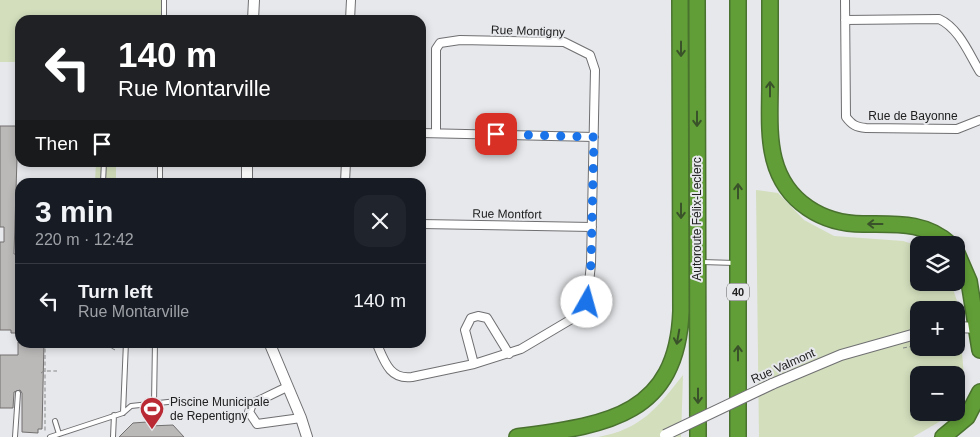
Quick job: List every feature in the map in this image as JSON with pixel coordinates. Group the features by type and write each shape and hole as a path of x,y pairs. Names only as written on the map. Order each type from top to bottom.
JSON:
{"highway":[{"path":"517,437 591,426 622,415 651,392 662,379 674,356 679,336 681,311 680,0"},
{"name":"Autoroute Félix-Leclerc","path":"697,0 698,437"},
{"name":"40","path":"738,0 738,437"},
{"path":"770,0 772,152 779,174 788,189 807,208 829,219 850,224 917,226 940,236"},
{"path":"965,267 975,292 976,326 980,350"},
{"path":"943,437 967,417 980,392"}],"street":[{"path":"253,15 254,0"},
{"path":"350,15 351,0"},
{"name":"Rue de Bayonne","path":"844,0 846,117 850,123 856,127 866,128 957,129 980,120"},
{"path":"845,20 939,19 949,23 980,72"},
{"name":"Rue Montigny","path":"436,133 436,49 440,43 460,40 564,42 590,55 595,70 590,288 587,302 570,320 541,339 509,354"},
{"path":"426,133 594,137"},
{"name":"Rue Montfort","path":"426,224 592,227"},
{"path":"379,348 387,366 395,375 402,378 474,364 509,354 487,318 478,316 471,318 465,330 474,364"},
{"name":"Rue Valmont","path":"664,436 772,384 841,355 910,336"},
{"path":"273,348 287,387 301,418 306,437"},
{"path":"287,387 252,404 249,412 252,419 257,424 265,424 301,418"}],"lane":[{"path":"164,0 164,15"},
{"path":"697,262 738,263"},
{"path":"123,413 126,348"},
{"path":"154,403 155,348"},
{"path":"15,437 18,393"},
{"path":"50,437 62,435 123,413 131,406 177,401"},
{"path":"114,416 114,437"},
{"path":"55,421 62,435"}],"path":[{"path":"965,334 976,326"},
{"path":"898,348 910,346"},
{"path":"45,348 45,433"},
{"path":"112,348 118,351"},
{"path":"41,373 44,370 57,371"}],"green space":[{"path":"0,0 167,0 167,15 15,15 15,62 0,62"},
{"path":"96,167 116,167 116,178 95,178"},
{"path":"756,190 778,193 804,220 834,236 903,241 910,243 910,291 954,291 957,301 910,301 910,356 962,356 963,366 910,366 910,421 941,421 913,437 759,437"},
{"path":"683,375 681,437 598,437 626,429 637,423 656,407"}],"building":[{"path":"0,126 15,126 15,167 17,167 14,254 15,333 11,333 11,330 0,330 0,242 4,242 4,227 0,227"},
{"path":"18,348 44,348 42,429 38,429 38,433 22,432 22,393 20,390 14,392 13,408 0,408 0,355 18,355"},
{"name":"Piscine Municipale de Repentigny","path":"147,422 150,426 173,425 184,437 119,437 133,423"}],"place":[{"name":"Piscine Municipale de Repentigny","path":"152,430"}],"route":[{"path":"496,134 594,137 590,288 587,302"}]}
